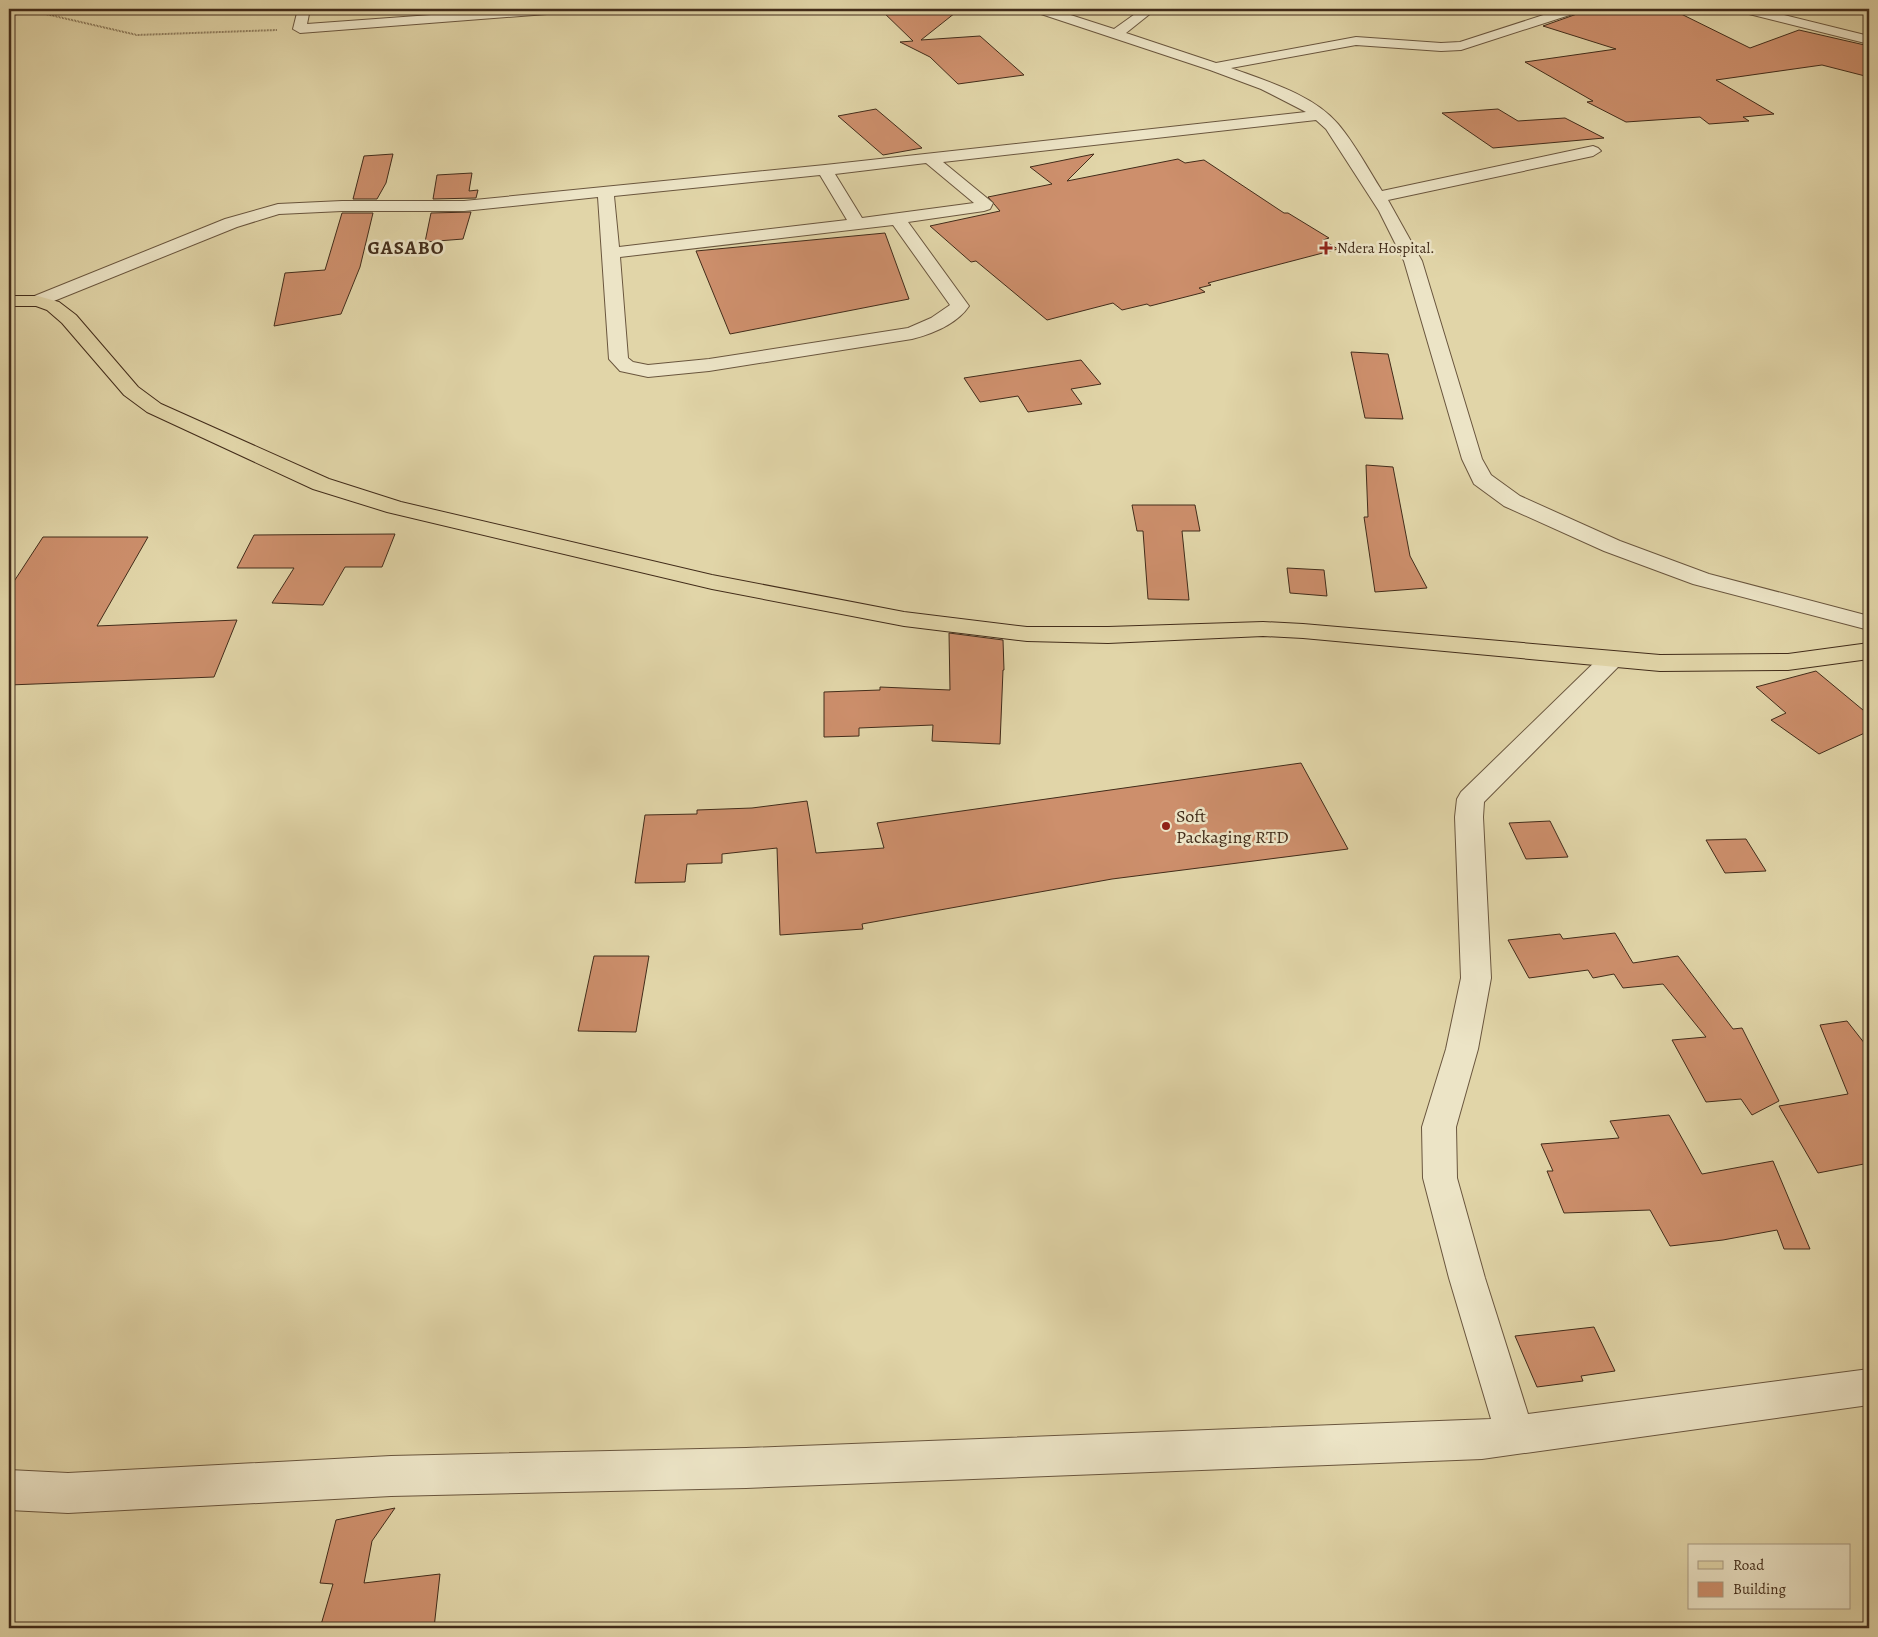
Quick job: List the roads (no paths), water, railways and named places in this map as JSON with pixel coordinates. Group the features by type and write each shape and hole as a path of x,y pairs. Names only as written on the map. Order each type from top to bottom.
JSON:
{"main road":[{"path":"9,300 38,301 53,306 69,320 131,391 154,408 321,484 395,507 712,582 904,619 1027,634 1108,635 1263,629 1660,663 1788,662 1869,651"}],"street":[{"path":"304,9 300,29 560,9"},
{"path":"1040,9 1215,67 1266,86 1321,115 1332,126 1378,197 1413,262 1472,459 1482,478 1512,502 1612,546 1701,579 1869,623"},
{"path":"1116,34 1150,9"},
{"path":"1215,67 1356,41 1441,47 1461,46 1574,9"},
{"path":"1746,9 1869,40"},
{"path":"38,301 231,223 255,214 278,209 342,206 464,206 930,159 1321,115"},
{"path":"1378,197 1593,151"},
{"path":"611,253 898,219 984,206 985,203 930,159"},
{"path":"825,170 857,223"},
{"path":"606,192 619,359 627,367 648,371 709,365 912,332 936,324 950,316 960,306 898,219"},
{"path":"1515,1436 1467,1278 1440,1178 1439,1127 1462,1050 1476,978 1469,817 1471,799 1612,658"},
{"path":"9,1490 68,1493 391,1476 746,1468 1482,1440 1869,1387"}],"place":[{"name":"Ndera Hospital.","path":"1326,248"},
{"name":"Soft Packaging RTD","path":"1166,826"}],"district":[{"name":"GASABO","path":"406,247"}]}
